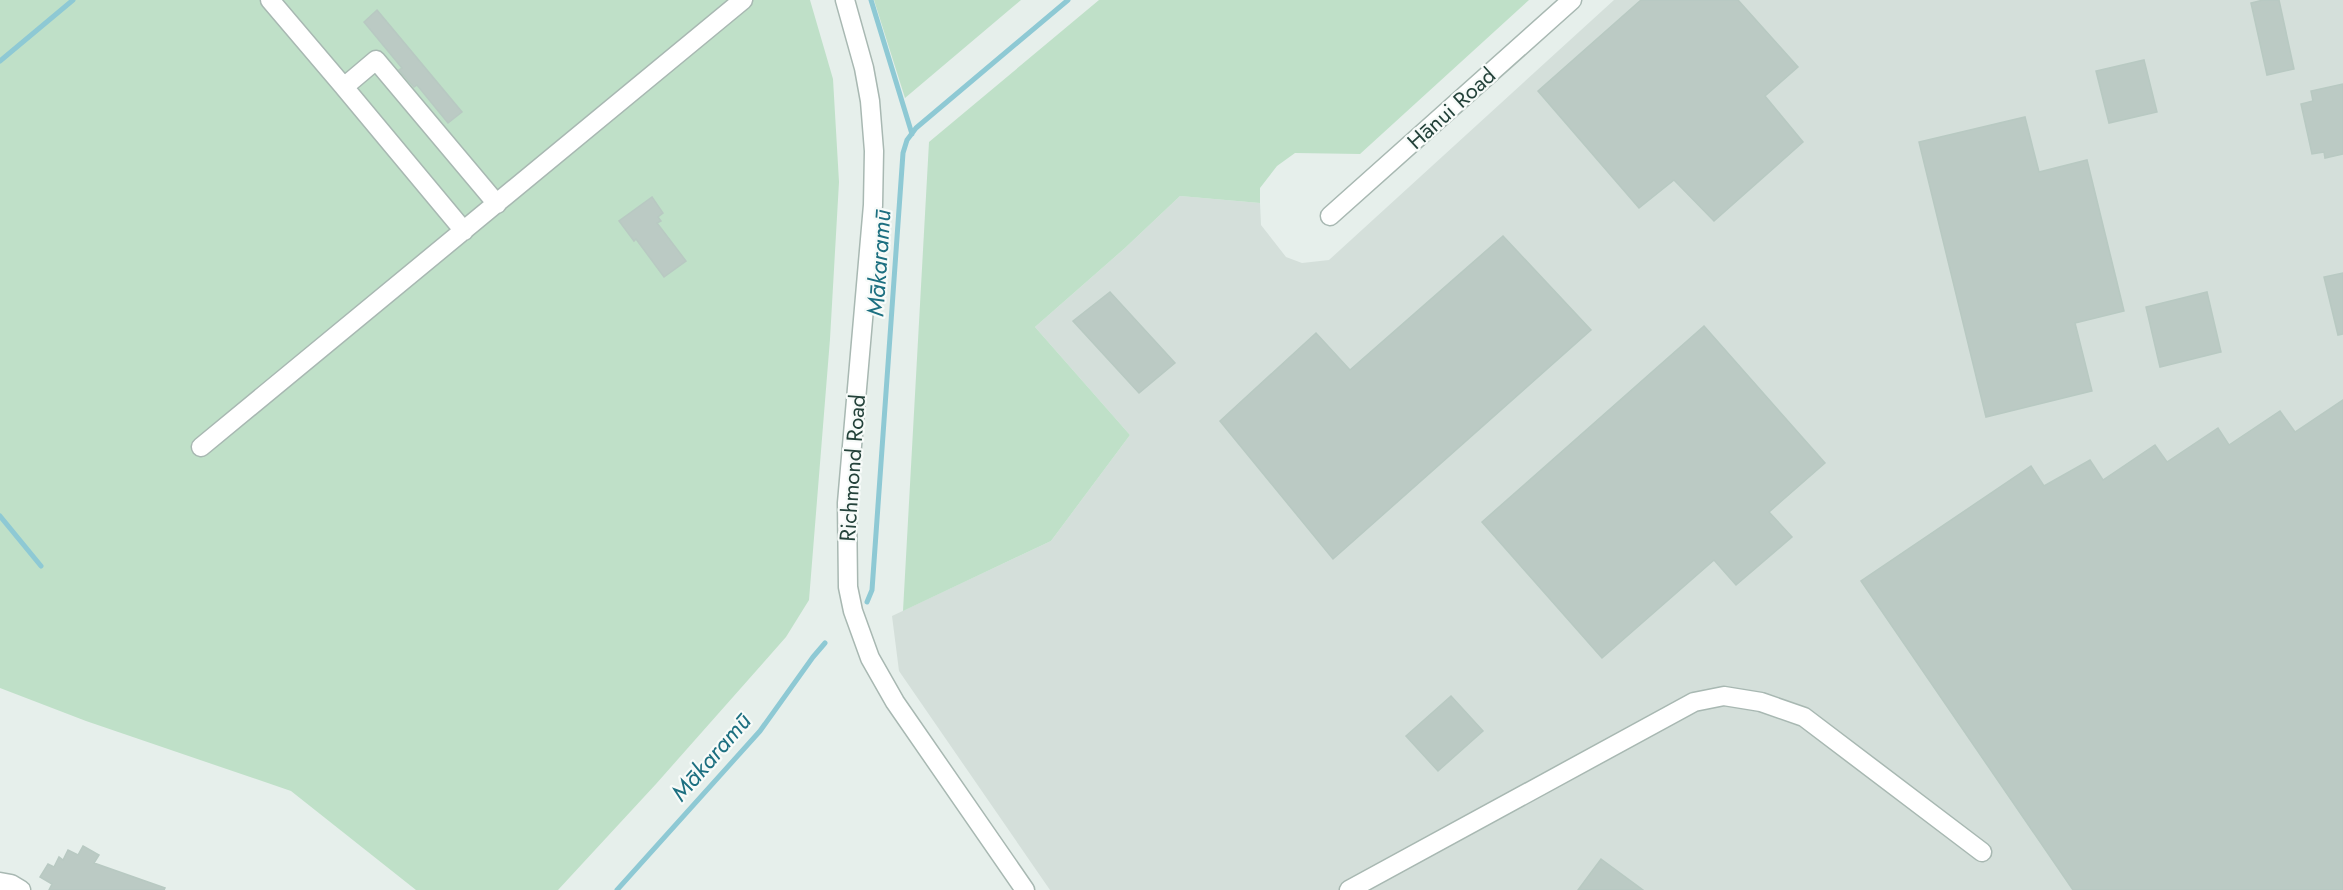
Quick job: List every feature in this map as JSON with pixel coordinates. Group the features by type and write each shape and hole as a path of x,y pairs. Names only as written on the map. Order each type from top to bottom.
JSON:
{"street":[{"path":"270,0 464,231"},
{"path":"201,447 743,0"},
{"name":"Richmond Road","path":"845,0 864,68 870,101 874,151 873,205 847,503 846,545 849,595 864,642 895,702 1025,890"},
{"name":"Hānui Road","path":"1330,216 1572,0"},
{"path":"344,87 376,60 497,204"},
{"path":"1348,890 1694,702 1724,696 1761,702 1804,717 1982,852"},
{"path":"0,882 11,884 21,890"}],"shaded area":[{"path":"1614,0 2343,0 2343,890 1050,890 899,671 892,616 1051,541 1130,435 1035,327 1180,196 1260,203 1261,225 1286,257 1302,263 1329,260"}],"green space":[{"path":"0,0 810,0 833,79 839,182 830,339 809,600 786,637 656,784 558,890 416,890 291,791 86,721 0,688"},
{"path":"874,0 1021,0 905,98"},
{"path":"1099,0 1529,0 1360,154 1295,153 1277,166 1260,188 1260,203 1180,196 1035,327 1130,435 1051,541 903,611 929,142"}],"building":[{"path":"1641,0 1738,0 1798,67 1765,96 1803,142 1714,221 1674,180 1639,208 1538,91"},
{"path":"2279,0 2294,69 2267,75 2251,3"},
{"path":"377,10 462,112 448,123 417,85 414,87 399,70 402,68 364,22"},
{"path":"2144,60 2157,112 2109,123 2096,71"},
{"path":"2343,84 2343,154 2325,158 2324,152 2312,154 2301,104 2313,101 2311,91"},
{"path":"2025,117 2039,172 2087,160 2124,311 2075,323 2092,391 1986,417 1919,142"},
{"path":"652,197 663,213 658,217 661,221 657,223 686,261 664,277 636,239 634,241 619,221"},
{"path":"1503,236 1591,330 1333,559 1220,421 1316,333 1350,370"},
{"path":"2343,273 2343,334 2338,335 2324,277"},
{"path":"1110,292 1175,363 1139,393 1073,321"},
{"path":"2207,292 2221,352 2160,367 2146,307"},
{"path":"1704,326 1825,463 1769,512 1792,537 1736,585 1714,560 1602,658 1482,522"},
{"path":"2343,400 2343,890 2073,890 1861,581 2031,466 2044,486 2090,460 2103,480 2155,445 2167,462 2218,428 2229,445 2280,411 2295,432"},
{"path":"1451,696 1483,731 1438,771 1406,736"},
{"path":"83,846 99,855 94,863 165,888 164,890 49,890 52,884 40,877 48,864 54,867 59,857 63,860 68,850 78,855"},
{"path":"1601,859 1643,890 1578,890"}],"waterway":[{"path":"0,61 73,0"},
{"path":"871,0 912,134"},
{"name":"Mākaramū","path":"867,602 872,590 903,153 907,140 916,128 1068,0"},
{"path":"0,516 41,566"},
{"name":"Mākaramū","path":"617,890 760,731 825,643"}]}
